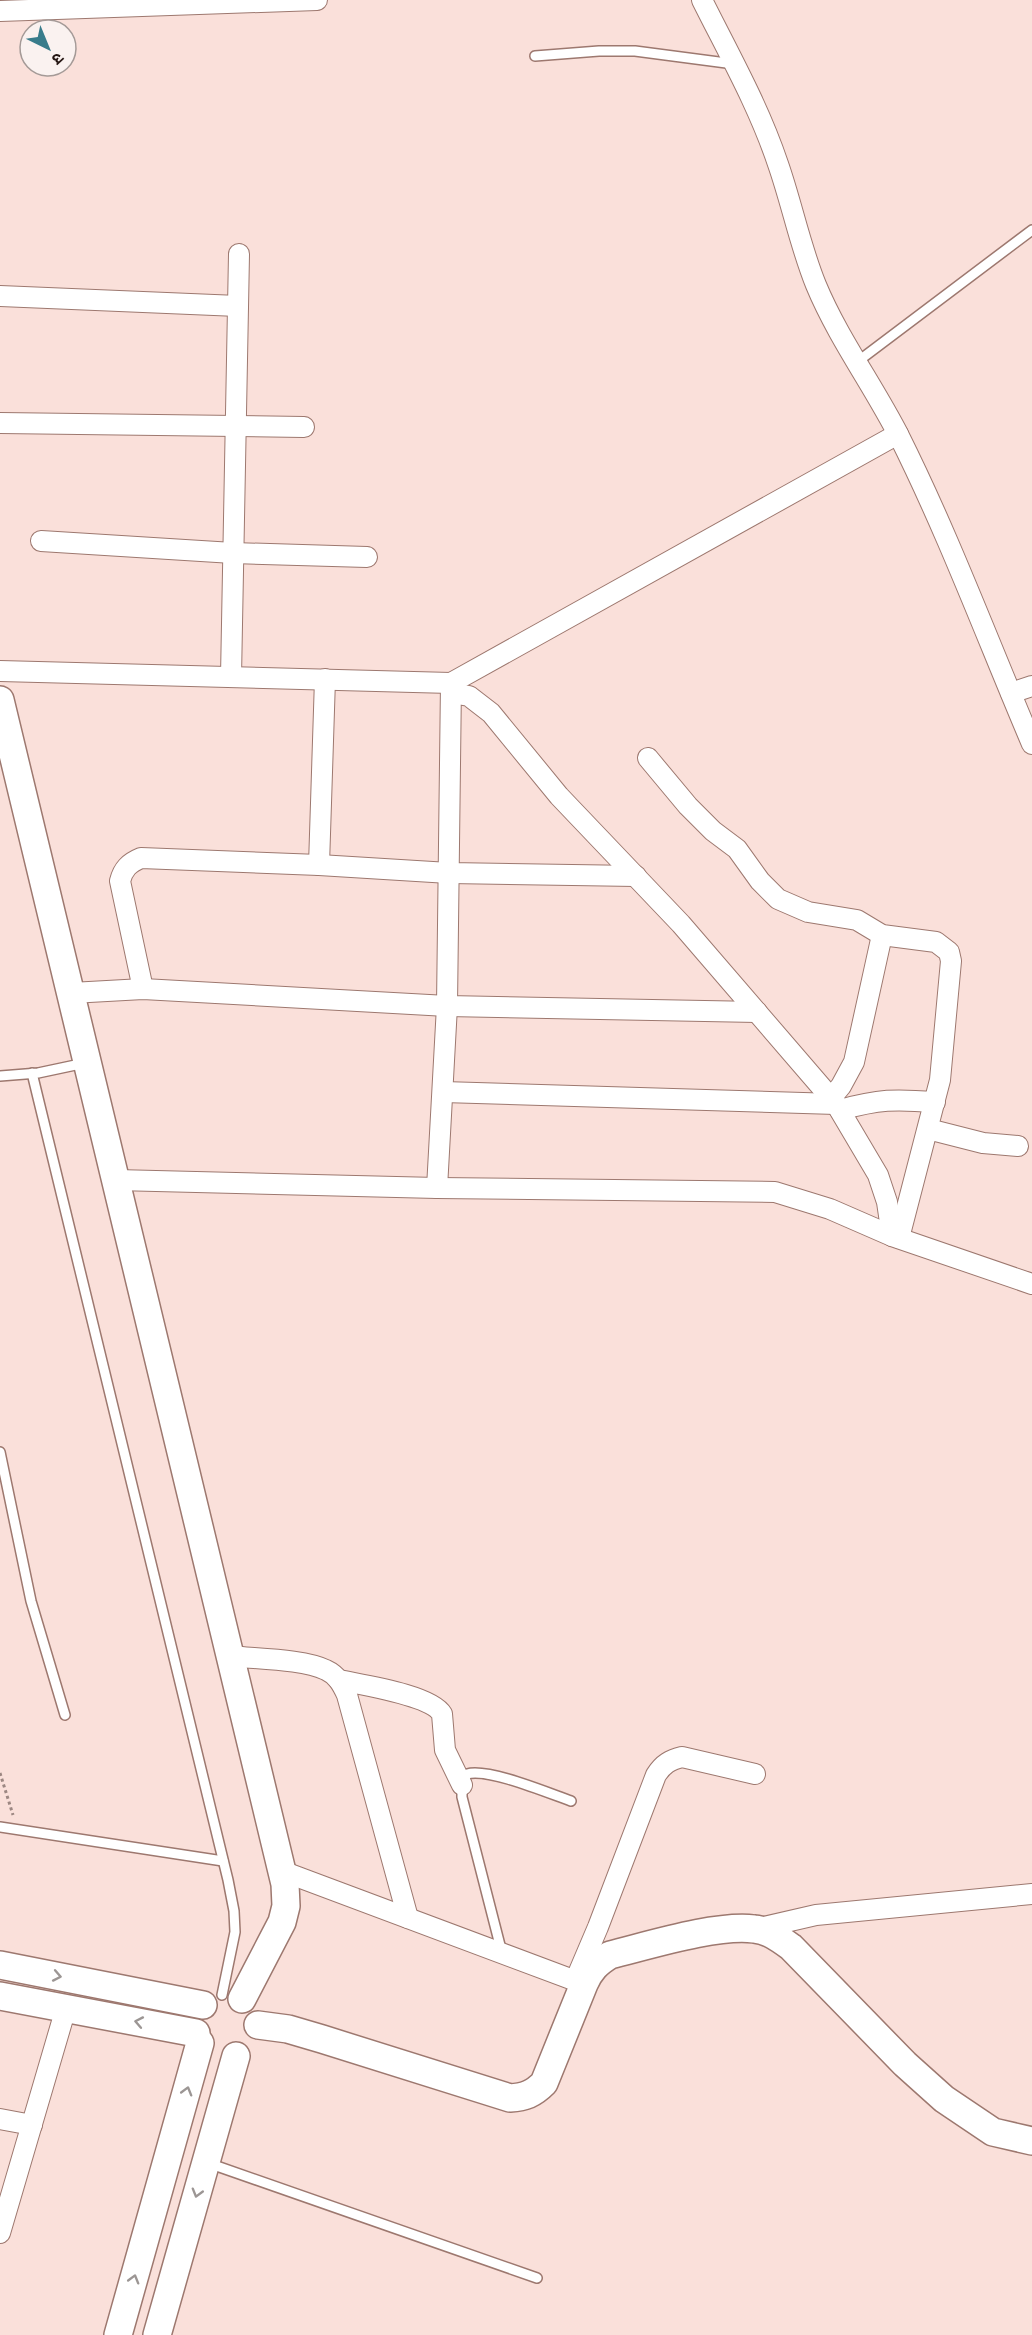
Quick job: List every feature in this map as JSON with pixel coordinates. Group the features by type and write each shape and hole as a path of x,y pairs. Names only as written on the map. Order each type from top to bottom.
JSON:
{"street":[{"path":"0,11 85,4 317,0"},
{"path":"702,0 761,120 778,164 802,249 816,285 898,434 927,496 1032,744"},
{"path":"231,677 239,254"},
{"path":"0,296 238,306"},
{"path":"0,423 304,427"},
{"path":"451,688 898,434"},
{"path":"41,541 233,553 367,557"},
{"path":"0,671 325,679 451,688 469,696 491,713 559,796 681,924 836,1104 878,1175 895,1237"},
{"path":"319,865 325,679"},
{"path":"1011,693 1032,686"},
{"path":"437,1188 447,1006 451,688"},
{"path":"0,700 285,1884 286,1906 282,1922 223,2000 198,2013 198,2038 118,2335"},
{"path":"648,758 688,806 713,831 737,849 760,881 778,899 808,912 857,920 882,935 936,942 949,952 951,961 941,1068 935,1102 895,1237"},
{"path":"143,989 120,881 122,872 131,862 141,858 449,873 636,876"},
{"path":"836,1104 841,1086 854,1062 882,935"},
{"path":"71,993 143,989 447,1006 757,1012"},
{"path":"443,1092 836,1104 890,1099 935,1102"},
{"path":"928,1129 983,1143 1018,1146"},
{"path":"116,1180 437,1188 775,1192 830,1209 895,1237 1032,1284"},
{"path":"230,1656 305,1664 326,1670 339,1680 347,1695 408,1918"},
{"path":"339,1680 407,1694 439,1709 442,1714 445,1750 462,1785"},
{"path":"258,2025 322,2039 510,2098 523,2097 535,2092 544,2083 598,1927 656,1774 670,1760 682,1757 755,1774"},
{"path":"282,1870 579,1983"},
{"path":"579,1983 610,1955 696,1935 755,1929 816,1915 1032,1894"},
{"path":"755,1929 776,1936 791,1947 905,2064 944,2099 993,2132 1032,2141"},
{"path":"0,1965 250,2005 256,2014 258,2025 252,2044 236,2056 226,2057 216,2055 198,2038 66,2008 0,1996"},
{"path":"0,2232 66,2008"},
{"path":"157,2335 236,2056"},
{"path":"0,2119 32,2125"}],"lane":[{"path":"535,56 635,51 734,64"},
{"path":"857,362 1032,230"},
{"path":"0,1076 32,1074 87,1062"},
{"path":"32,1074 224,1861 234,1911 235,1932 223,2000"},
{"path":"0,1452 31,1601 65,1715"},
{"path":"502,1953 462,1797 462,1785 467,1774 475,1772 571,1801"},
{"path":"0,1827 224,1861"},
{"path":"206,2163 537,2278"}],"path":[{"path":"0,1773 17,1828"}]}
